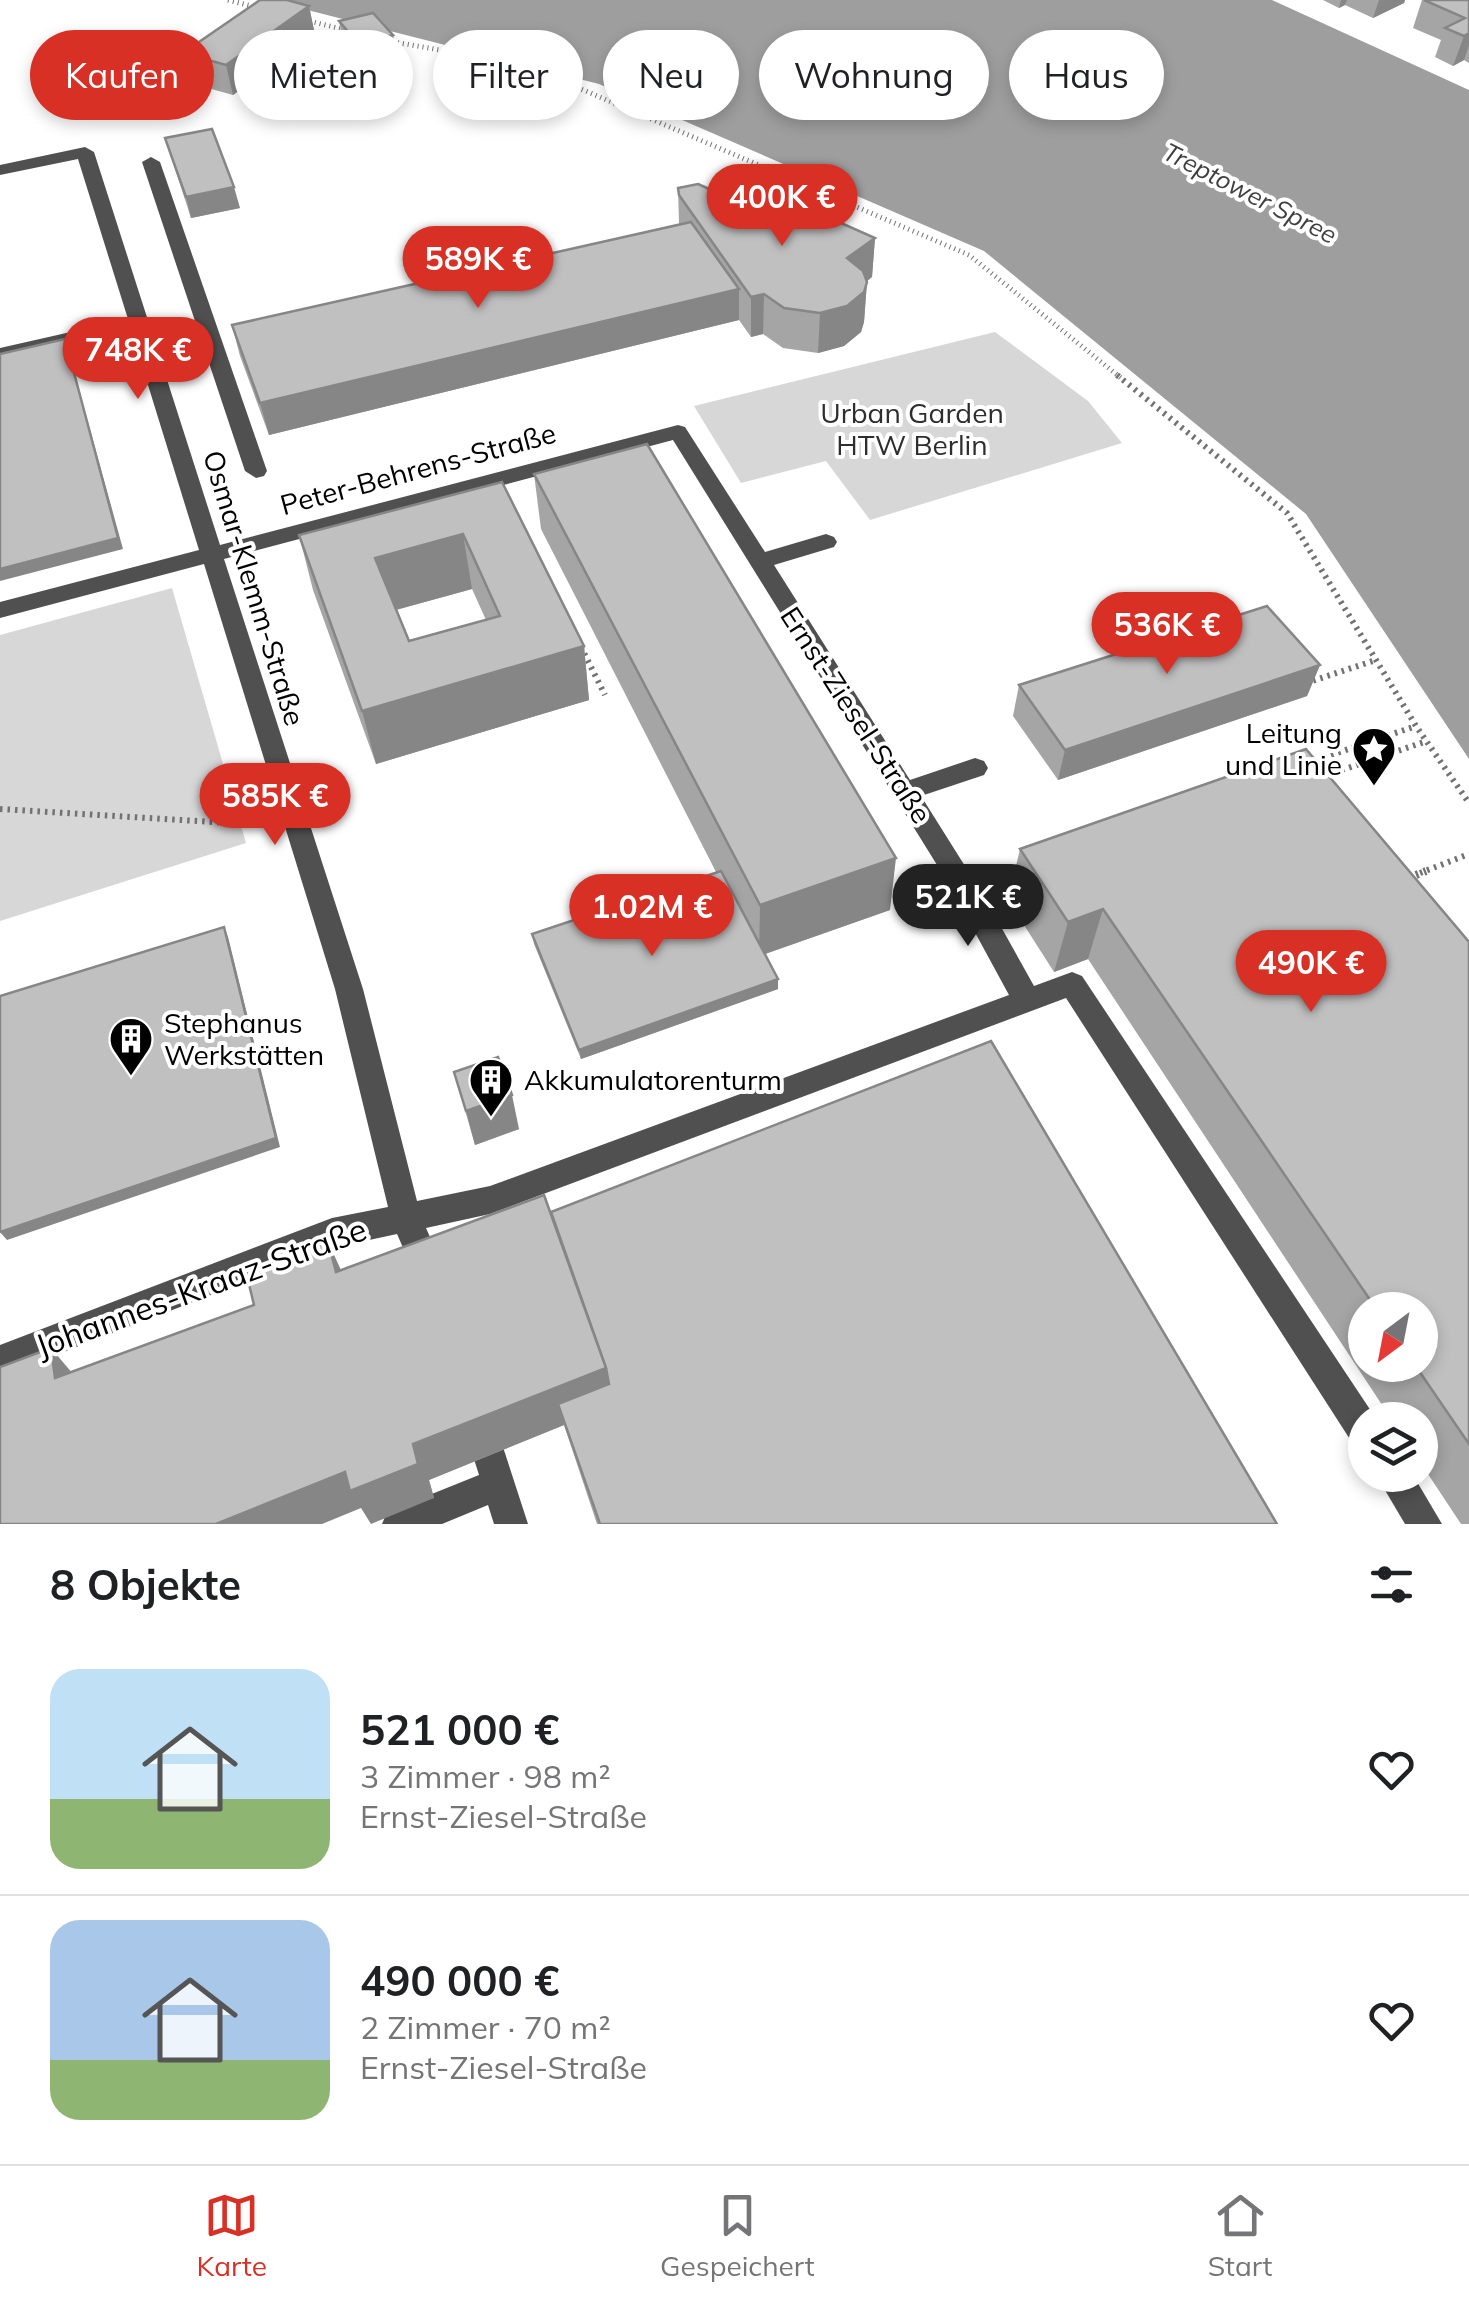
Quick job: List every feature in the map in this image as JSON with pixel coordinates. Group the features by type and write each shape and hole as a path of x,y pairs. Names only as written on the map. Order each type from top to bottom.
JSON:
{"street":[{"name":"Osmar-Klemm-Straße","path":"0,170 85,152 349,989 406,1218 434,1283"},
{"path":"150,162 256,471"},
{"path":"0,354 139,322"},
{"name":"Peter-Behrens-Straße","path":"0,610 678,432"},
{"name":"Ernst-Ziesel-Straße","path":"678,432 970,895 1014,970 1026,1002"},
{"path":"758,562 826,542"},
{"path":"906,791 975,768"},
{"path":"970,895 1075,856"},
{"name":"Johannes-Kraaz-Straße","path":"0,1360 332,1233 490,1200 1072,984 1348,1406"},
{"path":"399,1524 494,1470 510,1524"},
{"path":"1404,1492 1425,1524"}],"path":[{"path":"228,0 267,10"},
{"path":"305,20 344,30"},
{"path":"413,46 581,89 969,255 1287,513 1416,726 1469,803"},
{"path":"580,645 605,695"},
{"path":"1305,683 1376,660"},
{"path":"1294,670 1314,693"},
{"path":"1331,755 1416,726"},
{"path":"1342,770 1428,742"},
{"path":"0,809 256,827 295,818"},
{"path":"1416,875 1469,854"}],"green space":[{"name":"Urban Garden HTW Berlin","path":"995,332 1088,401 1122,443 870,520 826,461 741,483 694,406"},
{"path":"172,588 246,843 0,921 0,635"}],"water":[{"name":"Treptower Spree","path":"268,0 1272,0 1469,90 1469,759 1306,514 984,251 682,120 739,120 739,30 603,30 603,86 583,80 583,30 433,30 433,42 413,37 413,30 386,30"}],"building":[{"path":"260,0 287,0 309,6 275,30 234,30 234,59 226,65 214,62 214,32"},
{"path":"1424,0 1469,0 1469,33 1464,36 1445,28 1465,18"},
{"path":"373,13 388,30 347,30 339,21"},
{"path":"212,129 234,187 186,197 165,138"},
{"path":"698,184 747,206 769,191 875,238 847,258 863,271 867,282 864,292 847,306 820,313 784,308 764,294 751,297 679,195 678,188"},
{"path":"691,222 739,289 260,403 232,325"},
{"path":"65,339 118,538 0,569 0,354"},
{"path":"647,444 896,858 760,905 534,474"},
{"path":"502,482 584,646 362,711 299,535","holes":["463,534 500,616 409,641 375,558"]},
{"path":"1267,606 1320,665 1065,750 1019,685"},
{"path":"1306,749 1469,942 1469,1444 1427,1382 1438,1382 1438,1292 1365,1292 1103,909 1068,922 1020,849"},
{"path":"721,871 778,979 579,1050 532,934"},
{"name":"Stephanus Werkstätten","path":"224,927 276,1138 0,1232 0,996"},
{"path":"991,1041 1277,1524 600,1524 558,1404 609,1384 551,1212"},
{"path":"498,1057 512,1095 466,1111 454,1072"},
{"path":"544,1195 606,1368 413,1444 418,1464 350,1491 345,1472 216,1524 0,1524 0,1367 51,1348 55,1378 254,1305 246,1272 328,1242 336,1272"}],"place":[{"name":"Leitung und Linie","path":"1374,787"},
{"name":"Stephanus Werkstätten","path":"131,1077"},
{"name":"Akkumulatorenturm","path":"491,1118"}]}
